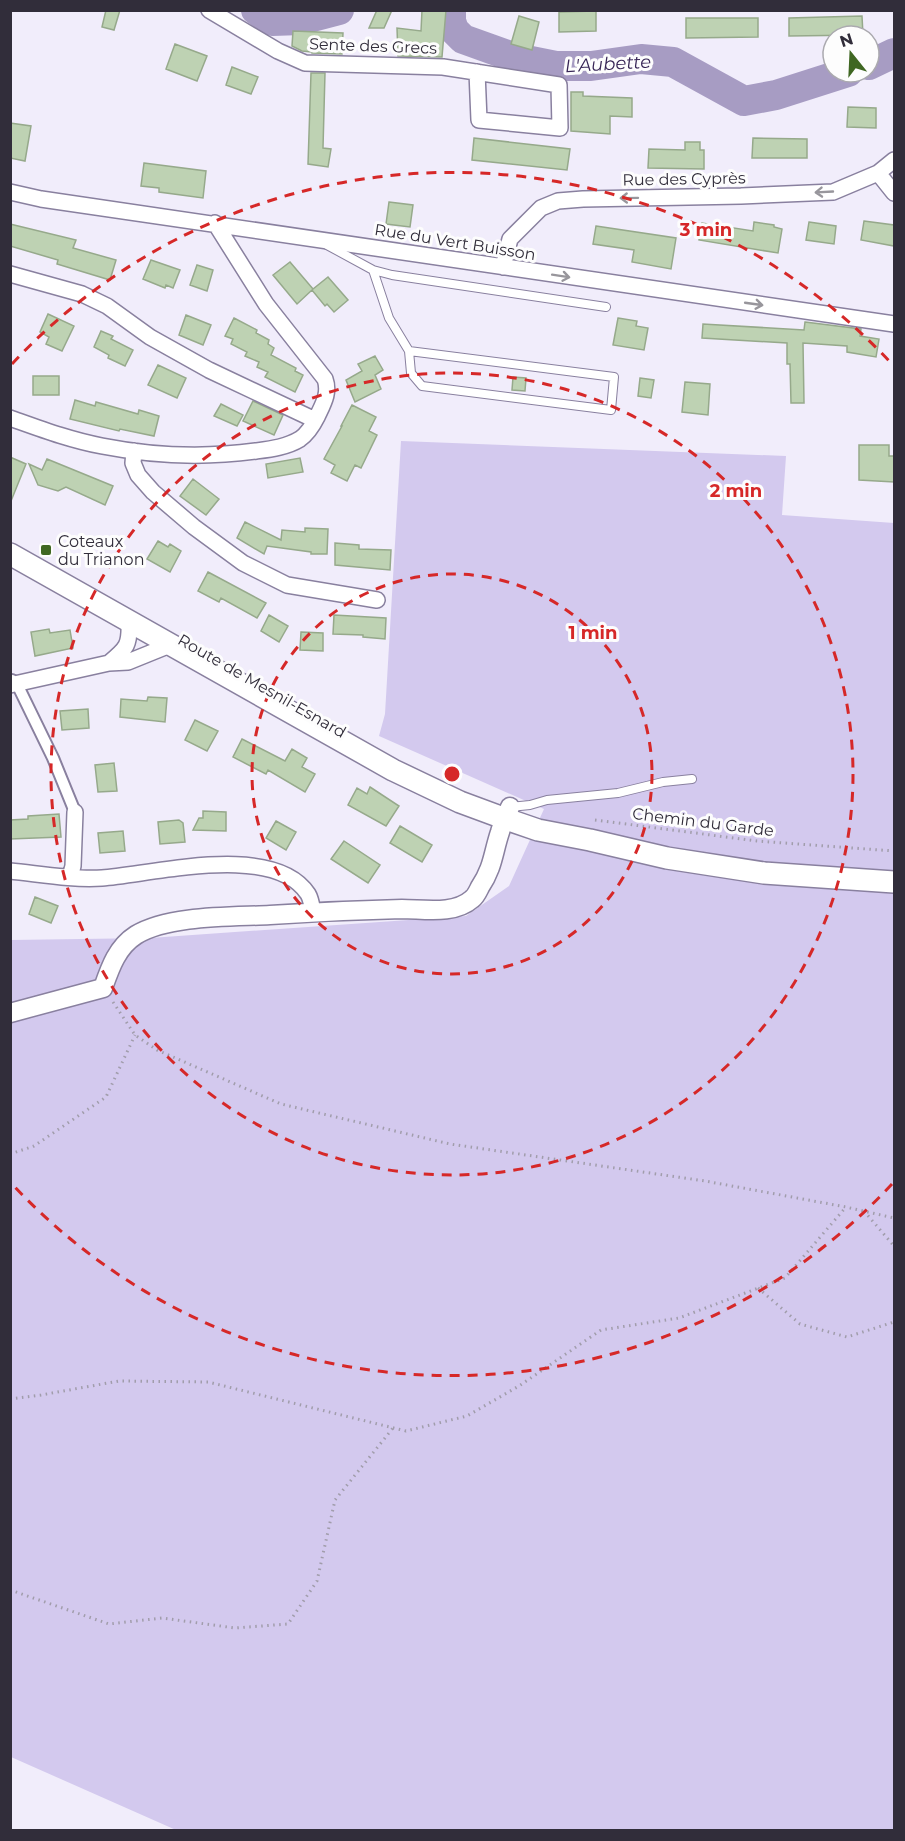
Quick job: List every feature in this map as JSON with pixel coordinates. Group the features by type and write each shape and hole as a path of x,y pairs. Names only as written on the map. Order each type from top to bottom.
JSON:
{"main road":[{"name":"Route de Mesnil-Esnard","path":"10,542 398,763 508,813"},
{"name":"Route de Mesnil-Esnard","path":"10,554 393,770 460,802 508,813"},
{"path":"508,813 591,830 667,858 764,873 894,882"}],"street":[{"name":"Sente des Grecs","path":"209,10 278,51 305,63 442,66 559,85 560,128 478,120 477,72"},
{"name":"Rue des Cyprès","path":"503,267 510,239 541,208 558,201 833,192 878,173 894,160"},
{"path":"878,173 894,193"},
{"name":"Rue du Vert Buisson","path":"10,192 41,199 894,324"},
{"path":"10,418 73,439 134,451 202,455 234,454 273,448 301,438 315,420 327,396 325,379 266,304 215,223"},
{"path":"10,274 82,294 107,306 150,337 209,370 315,420"},
{"path":"134,451 133,463 138,476 153,492 194,527 243,563 287,585 377,600"},
{"path":"109,663 128,645 129,621"},
{"path":"70,877 73,866 75,812 53,758 13,683 109,663 128,662 170,645"},
{"path":"10,1012 103,988 111,966 122,948 135,936 151,928 190,920 244,916 430,910 461,906 473,898 485,881 492,867 500,831 508,813"},
{"path":"10,871 100,878 219,864 260,867 294,880 309,896 313,912"}],"lane":[{"path":"313,238 374,270 392,275 606,307"},
{"path":"374,270 389,318 409,351 411,373 422,386 611,410 614,377 409,351"},
{"path":"508,813 547,800 618,793 663,782 692,779"}],"path":[{"name":"Chemin du Garde","path":"591,830 894,851"},
{"path":"103,988 135,1035 157,1050 281,1104 450,1144 705,1181 894,1218"},
{"path":"10,1154 34,1146 106,1096 135,1035"},
{"path":"10,1399 119,1381 208,1382 406,1431 467,1416 519,1386 601,1330 679,1318 785,1278 846,1207"},
{"path":"864,1211 894,1246"},
{"path":"758,1288 800,1324 847,1337 894,1322"},
{"path":"10,1590 109,1624 162,1618 235,1628 288,1624 317,1581 335,1500 393,1427"}],"shaded area":[{"path":"401,441 786,456 782,515 894,523 894,1830 176,1830 11,1757 11,940 150,938 466,916 509,886 544,809 379,736 385,714"}],"building":[{"path":"106,10 120,10 114,30 102,27"},
{"path":"377,10 392,10 384,28 369,28"},
{"path":"422,10 446,10 442,57 398,56 397,28 421,31"},
{"path":"596,11 596,31 559,32 559,12"},
{"path":"519,16 539,22 532,50 511,44"},
{"path":"862,16 862,24 821,24 821,36 789,36 789,18"},
{"path":"686,18 758,18 758,37 686,38"},
{"path":"293,31 343,33 342,54 302,51 292,46"},
{"path":"175,44 207,56 197,81 166,69"},
{"path":"232,67 258,77 251,94 226,85"},
{"path":"311,73 325,73 323,148 331,149 328,167 308,164"},
{"path":"571,92 583,92 583,96 632,98 632,117 610,116 610,134 571,131"},
{"path":"848,107 876,108 876,128 847,127"},
{"path":"10,123 31,126 25,161 10,158"},
{"path":"474,138 570,149 567,170 472,160"},
{"path":"753,138 807,139 807,158 752,158"},
{"path":"685,142 700,142 700,150 704,150 704,169 648,168 649,149 685,150"},
{"path":"144,163 206,171 203,198 159,192 159,188 141,186"},
{"path":"389,202 413,205 410,227 386,224"},
{"path":"864,221 894,225 894,246 861,240"},
{"path":"754,222 774,225 782,229 778,253 699,240 702,223 753,231"},
{"path":"809,222 836,226 834,244 806,240"},
{"path":"10,224 76,240 73,248 116,260 110,280 57,264 58,260 10,246"},
{"path":"596,226 676,238 671,269 632,262 634,250 593,244"},
{"path":"151,260 180,270 173,288 166,285 165,288 143,279"},
{"path":"290,262 313,289 328,277 348,300 334,312 327,304 325,306 312,290 297,304 273,275"},
{"path":"197,265 213,270 207,291 190,285"},
{"path":"48,314 74,326 62,351 46,344 49,337 40,332"},
{"path":"186,315 211,325 203,345 179,335"},
{"path":"234,318 257,330 256,333 269,340 268,344 274,348 271,355 296,368 295,371 303,375 295,392 265,377 268,372 257,367 259,362 245,356 247,352 231,344 233,339 225,336"},
{"path":"618,318 637,321 636,326 648,328 644,350 613,345"},
{"path":"805,322 861,329 860,336 879,339 876,357 847,352 847,346 803,343 804,403 791,403 787,343 702,338 703,324 804,330"},
{"path":"101,331 113,336 111,339 133,350 125,366 108,358 109,355 94,347"},
{"path":"375,356 383,370 375,375 381,389 355,402 346,380 362,371 358,364"},
{"path":"158,365 186,378 177,398 148,385"},
{"path":"33,376 59,376 59,395 33,395"},
{"path":"513,377 526,378 525,391 512,390"},
{"path":"640,378 654,380 651,398 638,396"},
{"path":"685,382 710,384 708,415 682,412"},
{"path":"75,400 95,406 96,402 138,414 139,410 159,416 154,436 120,429 119,431 70,419"},
{"path":"253,401 283,415 274,435 243,421"},
{"path":"221,404 243,415 237,426 214,416"},
{"path":"352,405 376,417 369,431 377,435 361,468 355,465 347,481 331,473 335,465 324,459"},
{"path":"859,445 889,445 889,456 894,456 894,482 859,480"},
{"path":"10,457 26,464 11,501 10,501"},
{"path":"300,458 303,472 268,478 266,464"},
{"path":"47,459 113,486 105,505 66,487 58,491 38,485 29,464 42,470"},
{"path":"193,479 219,499 206,515 180,496"},
{"path":"245,522 281,540 282,530 305,532 305,528 328,529 327,554 311,554 311,552 267,546 264,554 237,538"},
{"path":"158,541 168,547 170,544 181,551 170,572 147,559"},
{"path":"335,543 359,545 359,549 391,550 390,570 335,565"},
{"path":"208,572 266,603 257,618 221,598 219,602 198,591"},
{"path":"269,615 288,626 279,642 261,631"},
{"path":"334,615 386,618 385,639 363,637 363,635 333,634"},
{"path":"49,629 50,633 70,630 73,648 35,656 31,632"},
{"path":"301,632 323,633 323,651 300,650"},
{"path":"148,697 167,698 165,722 120,717 121,699 147,701"},
{"path":"88,709 89,728 62,730 60,711"},
{"path":"195,720 218,731 207,751 185,740"},
{"path":"242,739 285,761 292,749 307,758 302,767 315,774 305,792 268,770 266,774 233,757"},
{"path":"114,763 117,791 98,792 95,765"},
{"path":"370,787 399,806 386,826 348,805 357,788 367,794"},
{"path":"203,811 226,812 226,831 193,830 199,818 203,818"},
{"path":"59,814 61,837 10,839 10,820"},
{"path":"179,820 183,823 185,842 160,844 158,822"},
{"path":"276,821 296,832 286,850 266,838"},
{"path":"400,826 432,845 422,862 390,843"},
{"path":"123,831 125,851 100,853 98,833"},
{"path":"344,841 380,865 368,883 331,859"},
{"path":"35,897 58,906 51,923 29,914"}],"waterway":[{"name":"L'Aubette","path":"256,10 272,21 301,20 339,10"},
{"name":"L'Aubette","path":"451,10 454,30 463,39 516,58 556,66 591,66 641,59 673,62 744,101 776,95 821,81"},
{"name":"L'Aubette","path":"881,59 894,53"}],"place":[{"name":"Coteaux du Trianon","path":"46,550"}]}
